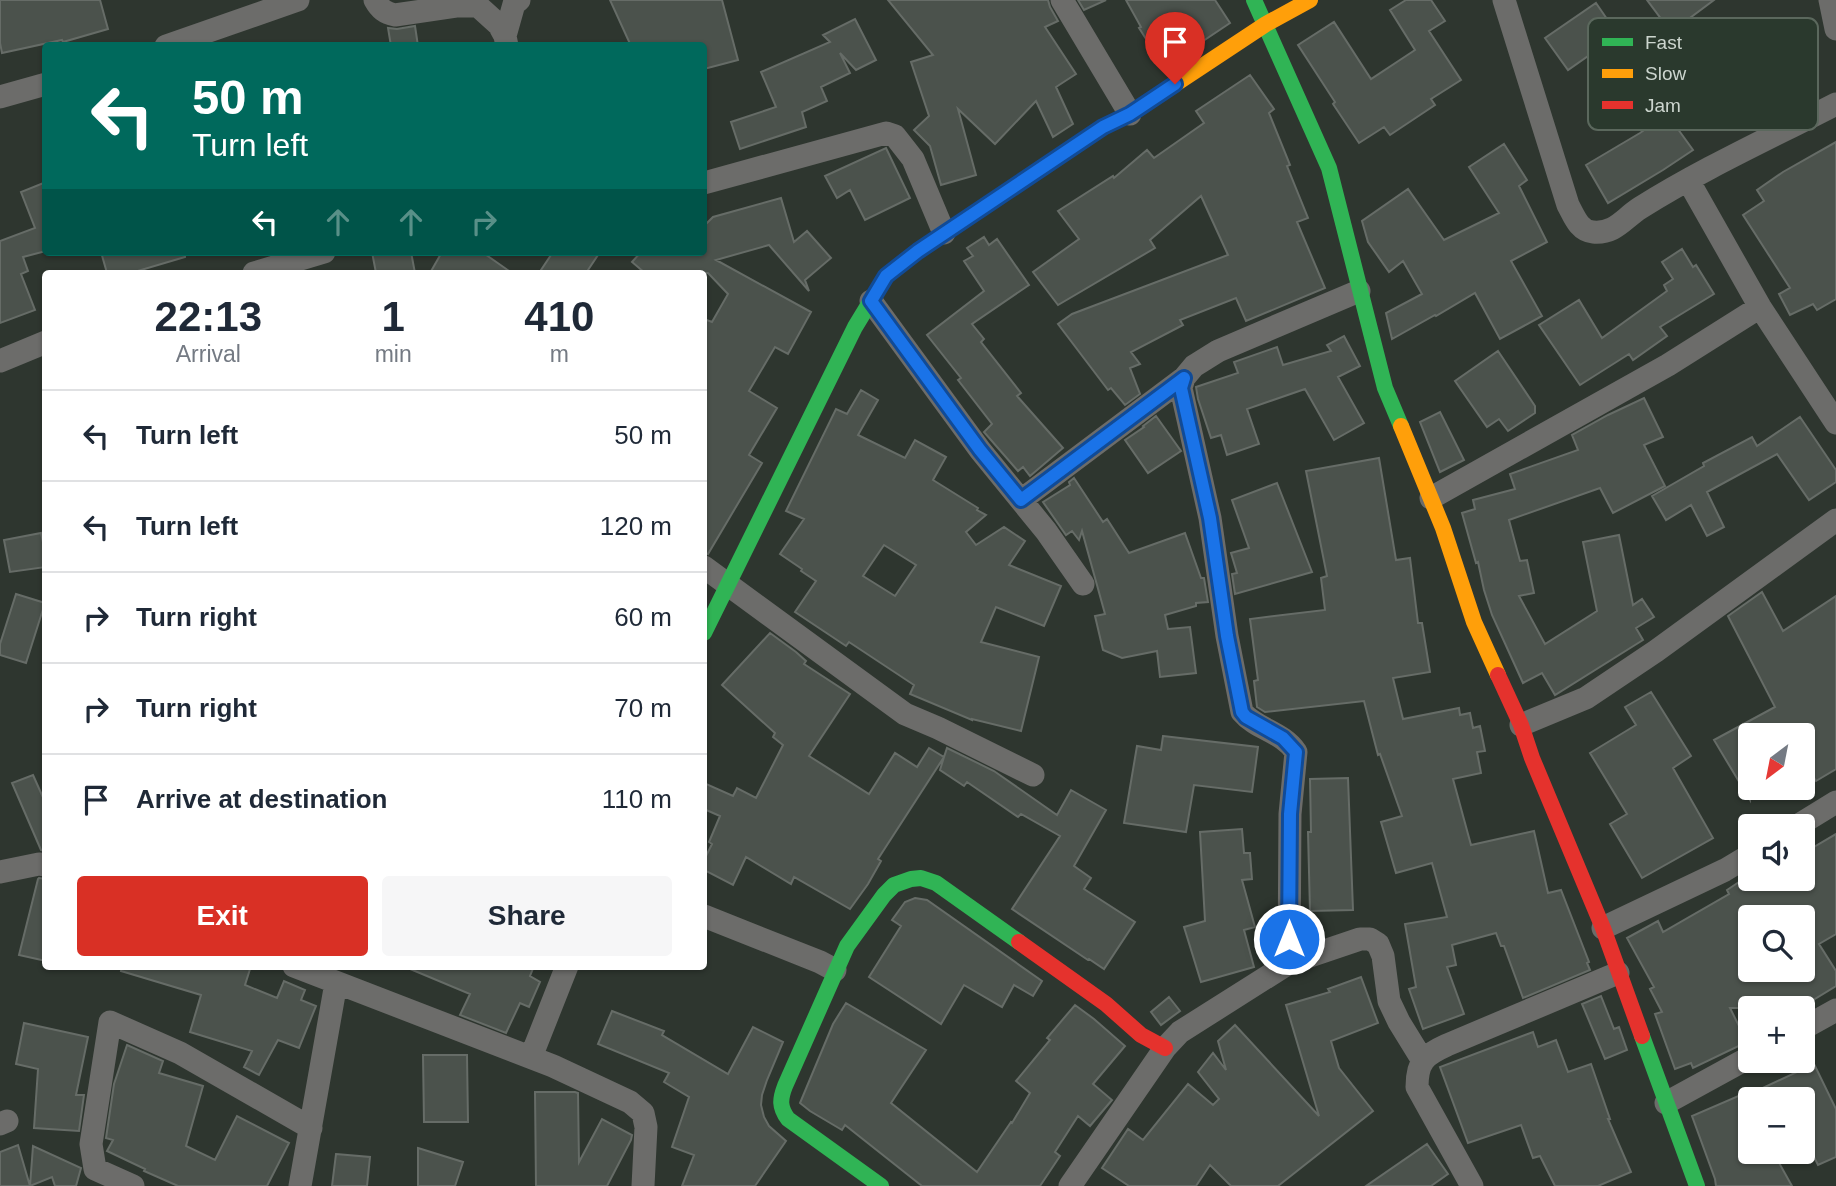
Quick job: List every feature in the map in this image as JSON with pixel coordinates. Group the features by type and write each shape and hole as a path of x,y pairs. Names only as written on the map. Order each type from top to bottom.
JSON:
{"street":[{"path":"178,42 299,0"},
{"path":"376,0 387,13 395,15 456,6 517,2 506,41"},
{"path":"1062,0 1130,114"},
{"path":"1254,0 1329,168 1385,388 1443,528 1474,622 1521,725 1532,758 1603,928 1697,1186"},
{"path":"707,627 855,327 886,276 944,233 1103,127 1130,114 1266,24 1310,0"},
{"path":"1504,0 1568,205 1580,226 1591,232 1618,226 1636,210 1688,180 1785,130"},
{"path":"1830,0 1836,29"},
{"path":"478,6 499,25 506,41"},
{"path":"0,97 42,85"},
{"path":"1818,113 1836,104"},
{"path":"707,182 886,133 895,136 913,159 944,233"},
{"path":"1688,180 1760,307 1836,423"},
{"path":"264,270 311,256"},
{"path":"1021,500 1184,378 1194,366 1218,351 1359,291"},
{"path":"871,301 980,450 1046,531 1083,584"},
{"path":"1431,498 1656,372 1760,307"},
{"path":"0,361 42,344"},
{"path":"1184,378 1181,388 1210,518 1227,636 1242,712 1283,738 1296,752 1290,814 1289,963"},
{"path":"1521,725 1586,698 1667,643 1836,520"},
{"path":"707,569 905,714 1033,775"},
{"path":"1815,815 1836,802"},
{"path":"1603,928 1738,862"},
{"path":"0,872 42,864"},
{"path":"881,1186 788,1119 781,1111 780,1101 847,946 894,885 921,878 936,883 1111,1009 1141,1036 1166,1048"},
{"path":"707,917 835,970"},
{"path":"1070,1186 1180,1032 1289,963 1360,939 1374,941 1383,956 1389,1001 1399,1022 1422,1051"},
{"path":"304,970 531,1057 630,1102 643,1113 646,1127 643,1186"},
{"path":"531,1057 565,970"},
{"path":"1422,1051 1618,973"},
{"path":"300,1186 336,983"},
{"path":"1815,1022 1836,1010"},
{"path":"133,1186 95,1169 91,1144 110,1022 180,1053 312,1128"},
{"path":"1422,1051 1417,1071 1417,1087 1472,1186"},
{"path":"1666,1103 1738,1064"}],"building":[{"path":"0,0 100,0 108,29 63,42 42,42 42,44 2,53"},
{"path":"610,0 722,0 738,60 707,68 707,42 629,42"},
{"path":"888,0 1048,0 1058,21 1045,27 1076,74 1056,87 1073,124 1053,137 1036,101 995,144 958,109 976,175 941,185 930,146 914,130 929,116 911,62 933,55"},
{"path":"1078,0 1106,0 1084,10"},
{"path":"1126,0 1215,0 1230,23 1164,67 1139,28 1141,27"},
{"path":"1406,0 1431,0 1445,21 1429,31 1461,80 1431,99 1435,105 1390,135 1384,127 1359,143 1298,45 1334,22 1371,79 1415,50 1390,10"},
{"path":"1647,0 1714,0 1690,18 1660,18"},
{"path":"1596,3 1606,18 1588,18 1588,56 1568,70 1545,38"},
{"path":"855,19 876,60 856,70 840,53 850,73 821,87 827,101 802,112 806,127 740,149 731,122 776,107 761,72 830,42 823,35"},
{"path":"415,26 417,42 390,42 388,28"},
{"path":"1250,75 1274,109 1269,113 1308,218 1297,222 1325,288 1246,321 1236,298 1180,320 1183,325 1131,352 1140,364 1130,368 1140,394 1125,405 1111,388 1108,390 1058,324 1072,314 1228,255 1201,196 1150,240 1155,248 1058,305 1033,272 1079,239 1058,211 1113,176 1114,178 1147,150 1154,158 1204,123 1196,111"},
{"path":"1644,130 1679,130 1693,150 1608,203 1586,165"},
{"path":"1836,142 1836,299 1817,310 1813,304 1790,315 1779,294 1790,288 1743,215 1764,201 1757,190"},
{"path":"1504,144 1527,180 1519,186 1547,242 1511,261 1542,316 1500,339 1475,293 1392,339 1386,313 1422,294 1403,261 1389,272 1368,242 1362,221 1408,189 1444,240 1499,213 1469,167"},
{"path":"886,148 910,198 865,220 850,190 837,198 825,176"},
{"path":"42,184 42,252 23,257 28,271 21,274 35,310 0,323 0,241 35,228 21,192"},
{"path":"781,198 794,242 807,231 831,258 805,280 809,291 769,245 716,260 811,312 788,354 775,347 749,391 777,408 749,455 762,463 708,554 707,320 712,322 728,294 707,270 641,270 632,262 637,256 707,256 707,223 713,217"},
{"path":"984,237 989,245 997,239 1029,285 972,324 984,339 981,342 1021,393 1017,396 1063,448 1030,476 1023,467 1018,471 984,432 992,424 927,335 984,291 964,261 973,256 967,248"},
{"path":"1682,249 1693,267 1696,265 1714,294 1660,327 1667,336 1633,360 1629,354 1580,385 1539,325 1579,300 1602,338 1667,291 1664,285 1673,279 1662,262"},
{"path":"102,256 185,256 141,270 106,270"},
{"path":"373,256 412,256 414,270 375,270"},
{"path":"440,256 488,256 508,270 432,270"},
{"path":"550,256 597,256 588,270 541,270"},
{"path":"1344,336 1360,366 1338,377 1364,423 1334,440 1305,389 1247,409 1259,444 1227,455 1221,435 1211,438 1196,387 1238,373 1234,362 1277,347 1283,365 1331,351 1327,345"},
{"path":"1498,351 1535,406 1535,413 1508,431 1499,419 1487,427 1455,381"},
{"path":"861,390 878,400 858,435 905,458 915,440 946,457 933,480 986,515 966,532 976,545 1004,527 1025,541 1009,565 1061,586 1044,626 996,607 981,642 1039,657 1021,731 972,720 910,694 914,685 849,642 846,646 795,612 816,581 780,554 804,519 786,511 836,409 847,414","holes":["884,545 916,565 895,596 863,576"]},
{"path":"1644,398 1663,437 1644,445 1665,486 1613,513 1600,488 1509,520 1520,561 1527,560 1534,593 1519,596 1545,644 1597,611 1583,542 1619,535 1633,605 1642,599 1654,617 1636,628 1643,640 1555,695 1542,673 1523,683 1492,615 1462,513 1475,509 1473,500 1515,489 1510,474 1578,450 1572,435"},
{"path":"1440,412 1464,460 1440,472 1420,422"},
{"path":"1156,416 1181,451 1148,473 1125,440"},
{"path":"1800,417 1836,470 1836,482 1809,500 1777,454 1707,492 1724,527 1707,536 1691,505 1666,520 1652,496 1704,466 1703,463 1752,437 1757,446"},
{"path":"1379,458 1396,560 1410,558 1418,623 1422,623 1430,672 1393,678 1403,719 1459,708 1460,715 1470,713 1473,728 1480,726 1485,751 1477,752 1481,773 1453,779 1471,845 1534,831 1548,893 1561,890 1590,970 1523,998 1504,946 1501,946 1496,933 1452,945 1456,965 1447,967 1464,1014 1423,1029 1409,989 1416,987 1405,924 1447,917 1432,863 1396,873 1381,822 1402,816 1380,754 1378,755 1364,701 1265,712 1257,707 1254,681 1258,680 1250,619 1325,610 1321,578 1327,576 1306,471"},
{"path":"1074,478 1103,522 1107,519 1129,553 1185,533 1201,578 1204,578 1208,602 1196,603 1196,606 1165,615 1168,629 1190,627 1196,673 1160,677 1157,651 1122,658 1103,650 1095,616 1105,614 1082,531 1079,540 1072,531 1066,535 1043,502 1070,485 1069,482"},
{"path":"1277,483 1312,572 1235,594 1232,574 1237,573 1231,553 1249,548 1232,500"},
{"path":"41,533 42,568 10,572 4,540"},
{"path":"1762,592 1783,631 1836,596 1836,769 1815,779 1815,723 1745,723 1775,707 1728,616"},
{"path":"16,594 42,602 42,612 26,663 0,655 0,644"},
{"path":"770,633 806,661 804,664 850,694 809,756 869,794 895,753 917,767 929,748 944,757 878,859 881,861 850,909 794,877 791,884 746,857 733,885 707,872 707,854 712,844 709,842 720,816 707,810 707,784 733,796 737,788 756,798 783,745 773,737 775,733 722,685"},
{"path":"1651,692 1691,756 1673,768 1713,838 1642,878 1610,824 1627,814 1590,753 1636,725 1625,707"},
{"path":"1738,727 1738,780 1714,740"},
{"path":"1163,736 1258,747 1252,792 1194,785 1186,832 1124,823 1137,746 1161,750"},
{"path":"947,748 994,771 1057,815 1071,790 1106,810 1074,866 1091,878 1084,889 1135,922 1104,969 1012,909 1060,836 1021,814 1018,817 967,782 964,786 940,770"},
{"path":"33,775 42,795 42,850 41,850 12,783"},
{"path":"1348,778 1353,910 1310,911 1310,779"},
{"path":"1242,829 1244,853 1250,853 1252,879 1242,880 1255,927 1244,930 1254,967 1201,982 1184,927 1205,921 1200,832"},
{"path":"1836,834 1836,934 1819,944 1836,971 1836,986 1815,999 1815,996 1738,996 1738,1008 1730,1008 1738,1024 1738,1046 1693,1068 1691,1063 1675,1069 1655,1014 1662,1012 1650,989 1654,987 1627,938 1658,921 1663,932 1729,894 1727,890 1738,883 1738,891 1815,891 1815,846"},
{"path":"42,878 42,960 19,955 38,879"},
{"path":"915,898 927,900 1042,981 1033,996 1014,985 1002,1007 964,985 941,1024 869,977 901,926 892,920 905,902"},
{"path":"250,970 245,985 277,998 284,981 305,990 301,1000 316,1006 299,1048 278,1040 259,1075 244,1067 252,1051 190,1032 201,995 121,971"},
{"path":"413,970 532,970 530,976 540,982 529,1007 520,1003 506,1033 460,1015 470,994"},
{"path":"1361,977 1378,1023 1331,1041 1339,1068 1373,1111 1278,1186 1231,1186 1210,1165 1196,1186 1129,1186 1102,1168 1128,1129 1143,1140 1188,1084 1213,1105 1219,1099 1198,1072 1213,1053 1226,1070 1218,1041 1235,1025 1319,1116 1286,1005 1330,992 1328,989"},
{"path":"1601,996 1614,1029 1619,1027 1627,1050 1605,1059 1582,1004"},
{"path":"1169,997 1180,1011 1161,1025 1151,1012"},
{"path":"846,1003 926,1050 891,1103 977,1172 1030,1093 1016,1081 1075,1005 1125,1046 1093,1084 1112,1100 1090,1126 1078,1116 1055,1152 1060,1156 1040,1186 922,1186 845,1125 842,1130 800,1103 833,1024"},
{"path":"612,1011 664,1031 662,1035 728,1074 753,1027 783,1042 767,1080 761,1105 769,1126 786,1141 755,1186 682,1186 694,1155 672,1147 689,1097 664,1082 669,1073 598,1044"},
{"path":"24,1023 88,1037 76,1095 84,1095 79,1131 34,1128 38,1069 16,1064"},
{"path":"1533,1032 1538,1047 1556,1040 1568,1072 1591,1064 1608,1119 1631,1172 1598,1186 1555,1186 1540,1156 1533,1158 1521,1125 1468,1143 1440,1067"},
{"path":"127,1045 163,1061 159,1073 203,1086 186,1146 215,1160 237,1116 289,1143 267,1186 178,1186 107,1151 113,1140 106,1138 114,1084"},
{"path":"423,1055 467,1055 468,1122 424,1122"},
{"path":"1815,1066 1836,1109 1836,1157 1818,1165 1815,1159 1815,1087 1765,1087 1795,1073 1815,1073"},
{"path":"535,1092 578,1093 579,1162 602,1119 632,1135 607,1186 536,1186"},
{"path":"1738,1096 1738,1164 1780,1164 1792,1186 1716,1186 1692,1116"},
{"path":"1427,1144 1448,1174 1431,1186 1366,1186"},
{"path":"18,1145 30,1186 0,1186 0,1152"},
{"path":"33,1146 81,1168 76,1186 55,1186 52,1177 30,1186"},
{"path":"418,1148 463,1162 455,1186 418,1186"},
{"path":"336,1154 370,1157 367,1186 332,1186"}],"traffic: fast":[{"path":"1254,0 1329,168 1385,388 1401,426"},
{"path":"707,627 855,327 886,276 918,251 1063,154"},
{"path":"881,1186 788,1119 782,1107 781,1099 785,1086 847,946 894,885 921,878 936,883 1019,942"},
{"path":"1642,1036 1697,1186"}],"traffic: slow":[{"path":"1063,154 1103,127 1130,114 1266,24 1310,0"},
{"path":"1401,426 1443,528 1474,622 1498,675"}],"traffic: jam":[{"path":"1498,675 1603,928 1642,1036"},
{"path":"1019,942 1106,1004 1141,1035 1165,1048"}],"route":[{"path":"1175,84 1130,114 1103,127 918,251 886,276 871,301 980,450 1021,500 1184,378 1181,388 1210,518 1227,636 1242,712 1283,738 1296,752 1290,814 1289,939"}]}
